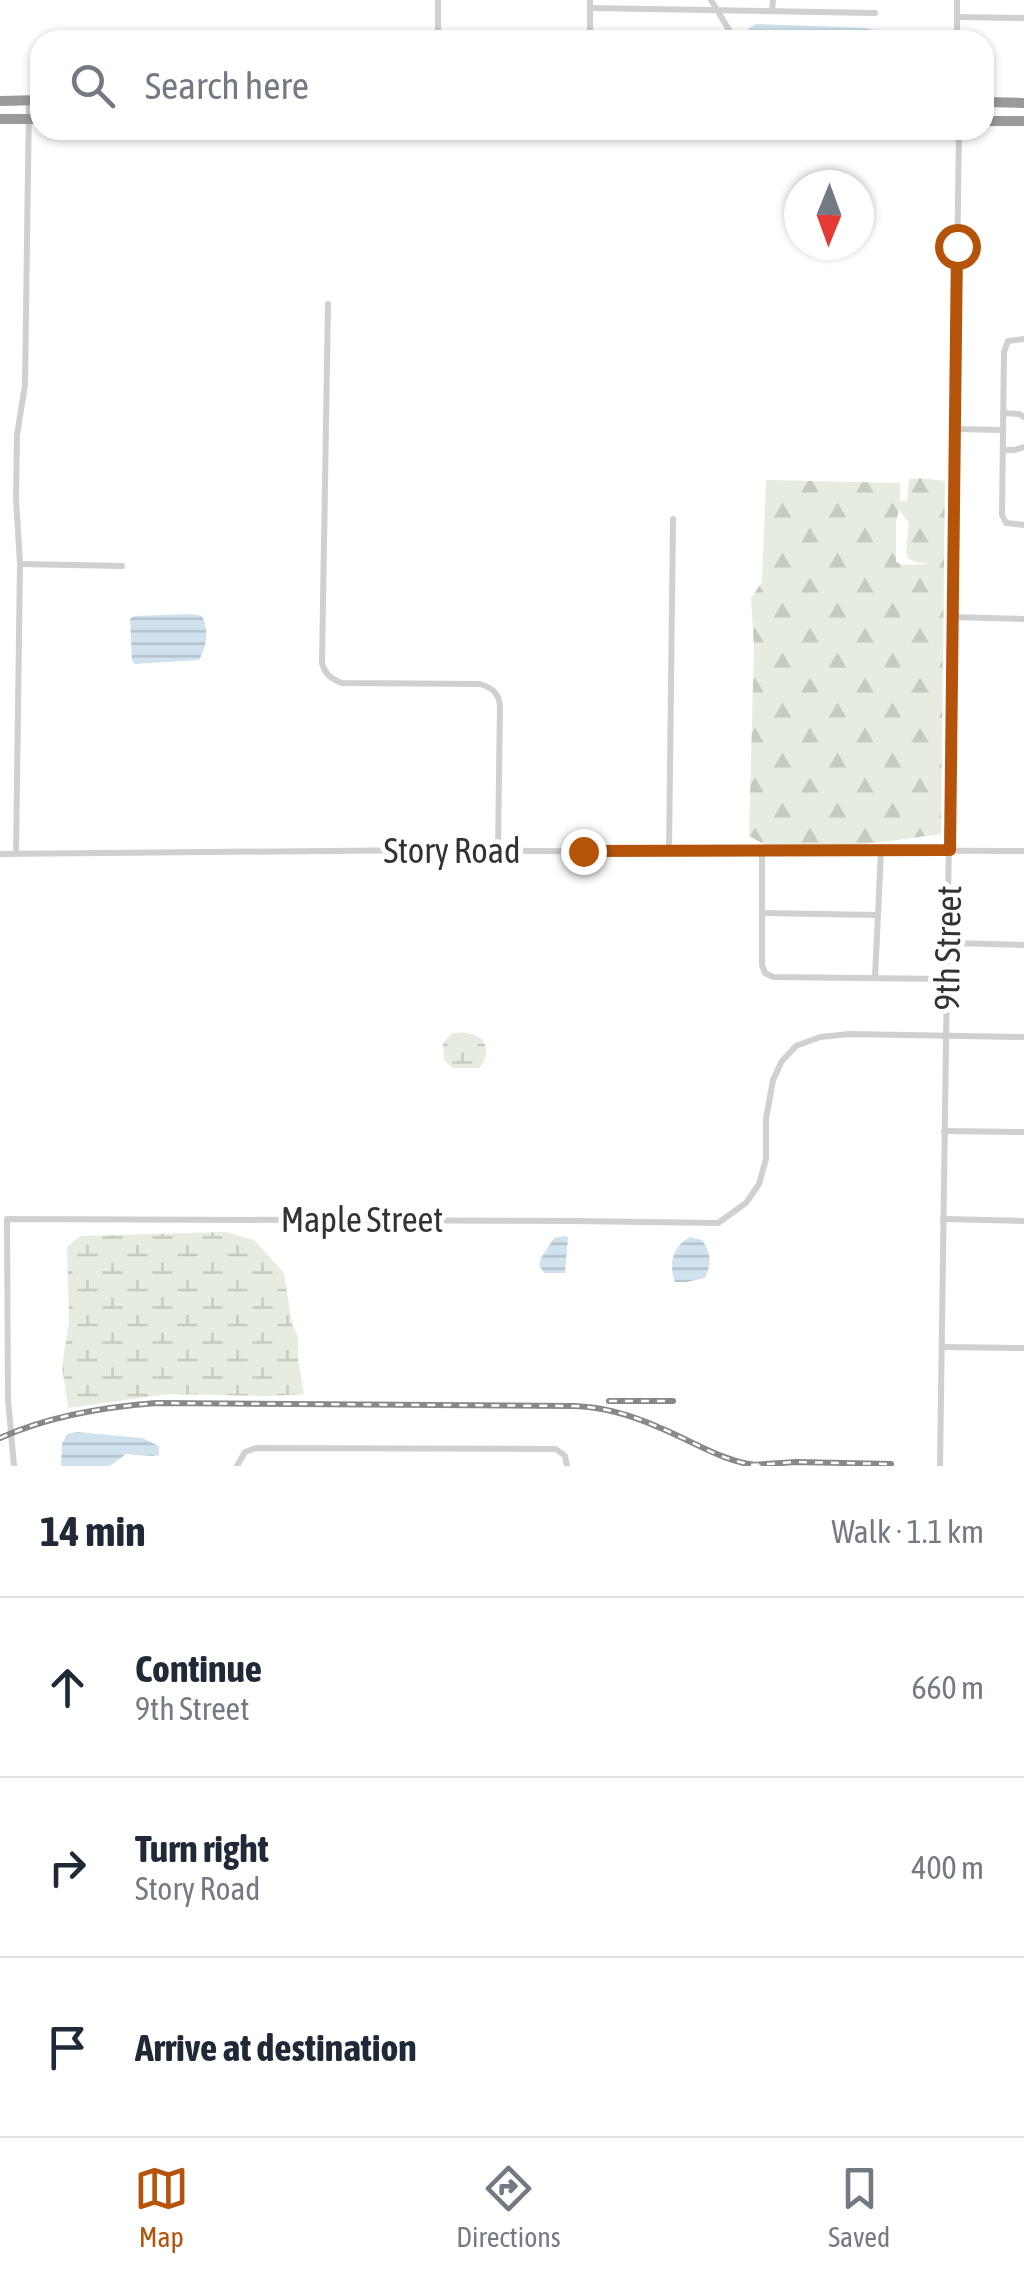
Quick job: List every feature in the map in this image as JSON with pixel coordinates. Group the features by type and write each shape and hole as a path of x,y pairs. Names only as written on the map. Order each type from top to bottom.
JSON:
{"highway":[{"path":"0,101 30,100"},
{"path":"994,102 1024,103"},
{"path":"0,119 30,119"},
{"path":"994,121 1024,121"}],"street":[{"path":"438,0 438,30"},
{"path":"712,0 729,30"},
{"path":"772,0 772,11"},
{"path":"957,0 957,30"},
{"path":"590,30 590,4 718,11 875,12"},
{"path":"956,17 1024,18"},
{"path":"16,854 20,564 17,435 26,385 33,140"},
{"name":"9th Street","path":"940,1466 959,140"},
{"path":"328,304 324,671 332,680 342,683 480,684 498,695 498,850"},
{"path":"1024,339 1014,339 1006,345 1002,515 1006,523 1024,525"},
{"path":"1003,413 1024,417"},
{"path":"955,429 1003,430"},
{"path":"1003,450 1024,446"},
{"path":"669,852 673,519"},
{"path":"20,564 122,566"},
{"path":"951,617 1024,619"},
{"path":"762,850 762,965 766,973 773,977 948,979"},
{"name":"Story Road","path":"0,854 1024,850"},
{"path":"875,978 880,851"},
{"path":"763,913 877,915"},
{"path":"949,944 1024,945"},
{"name":"Maple Street","path":"5,1220 718,1223 746,1203 759,1184 766,1159 766,1119 773,1080 796,1046 820,1037 850,1034 945,1036"},
{"path":"945,1036 1024,1037"},
{"path":"944,1130 1024,1132"},
{"path":"5,1220 4,1355 14,1466"},
{"path":"943,1220 1024,1221"},
{"path":"942,1347 1024,1348"},
{"path":"238,1466 245,1452 256,1448 556,1449 565,1456 566,1466"}],"green space":[{"path":"909,479 945,481 941,834 874,843 773,849 749,836 754,647 751,598 762,582 766,480 900,483 900,502 907,503","holes":["899,510 909,523 908,558 930,564 896,562"]},
{"path":"452,1033 469,1033 481,1039 486,1053 479,1068 453,1068 444,1060 443,1043"},
{"path":"225,1232 254,1240 284,1273 292,1324 298,1337 304,1394 169,1394 68,1408 62,1366 69,1321 67,1247 80,1236"}],"water":[{"path":"756,24 874,30 748,30"},
{"path":"202,616 206,627 199,660 135,664 132,661 130,619"},
{"path":"568,1237 565,1273 544,1273 539,1265 541,1258 554,1238"},
{"path":"690,1237 702,1240 707,1250 710,1263 705,1278 675,1282 674,1256 679,1245"},
{"path":"67,1434 142,1438 159,1446 159,1455 126,1454 110,1466 61,1466 62,1444"}],"railway":[{"path":"609,1401 673,1401"},
{"path":"0,1438 76,1414 156,1403 574,1406 627,1415 722,1456 762,1466"},
{"path":"751,1465 891,1464"}],"route":[{"path":"583,851 950,850 957,246"}]}
